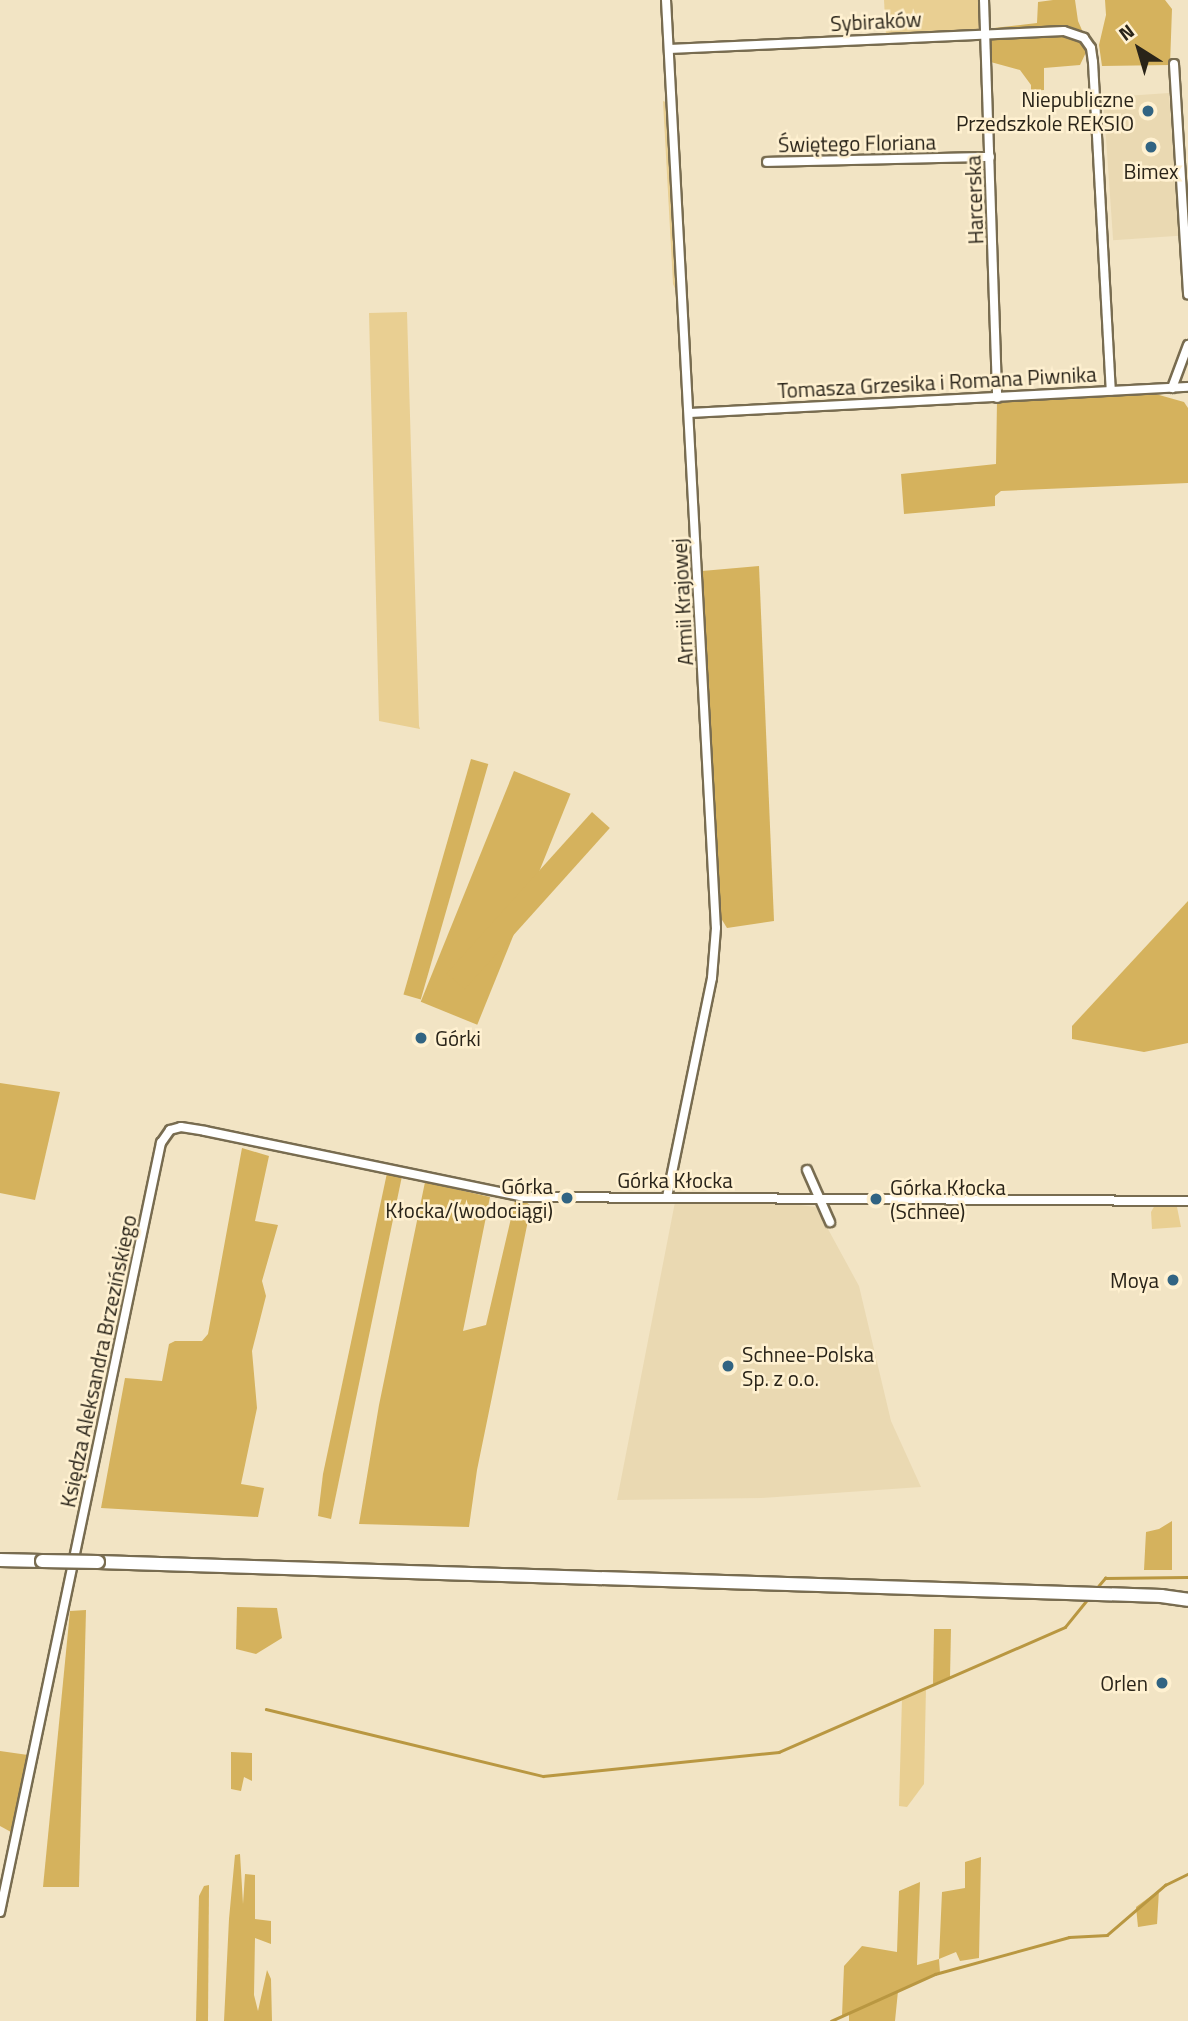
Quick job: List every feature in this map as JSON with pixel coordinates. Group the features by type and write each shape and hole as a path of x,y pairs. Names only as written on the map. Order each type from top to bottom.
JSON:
{"main road":[{"path":"0,1560 1091,1594 1188,1594"},
{"path":"1161,1596 1188,1600"}],"street":[{"name":"Armii Krajowej","path":"666,0 715,935 712,978 667,1198"},
{"name":"Harcerska","path":"984,0 997,398"},
{"name":"Sybiraków","path":"668,49 1064,31 1084,38 1091,48 1093,62 1111,391"},
{"path":"1174,64 1188,295"},
{"name":"Świętego Floriana","path":"767,162 990,157"},
{"path":"1172,388 1188,345"},
{"name":"Tomasza Grzesika i Romana Piwnika","path":"689,413 1188,387"},
{"name":"Górka Kłocka","path":"170,1130 181,1126 523,1197 1188,1201"},
{"name":"Księdza Aleksandra Brzezińskiego","path":"0,1912 161,1143 170,1130"},
{"path":"807,1170 817,1198 831,1222"}],"shaded area":[{"path":"884,0 980,0 980,27 977,30 886,35"},
{"path":"1075,0 1078,21 1089,46 1080,65 1044,68 1044,90 1031,91 1031,85 1020,70 987,61 986,34 994,28 1037,23 1038,2"},
{"path":"1105,0 1165,0 1172,9 1170,65 1102,66 1099,45 1106,15"},
{"path":"1169,93 1179,236 1113,240 1103,98"},
{"path":"663,101 668,103 678,295 673,284"},
{"path":"407,312 420,729 379,721 369,313"},
{"path":"1152,393 1184,402 1188,408 1188,483 1001,491 995,496 995,506 904,514 901,474 996,464 997,401"},
{"path":"759,566 774,921 727,928 719,915 702,571"},
{"path":"471,759 488,764 421,999 403,995"},
{"path":"514,771 571,794 477,1025 421,1002"},
{"path":"592,812 610,828 465,989 447,973"},
{"path":"1188,901 1188,1043 1144,1052 1072,1039 1072,1026"},
{"path":"0,1083 60,1092 35,1200 0,1193"},
{"path":"242,1148 269,1156 255,1221 278,1225 262,1281 266,1296 252,1351 257,1408 241,1484 264,1488 258,1517 101,1508 125,1378 162,1381 169,1344 175,1341 202,1341 208,1334"},
{"path":"387,1173 402,1176 331,1519 318,1516 323,1474"},
{"path":"425,1182 490,1197 463,1331 486,1325 515,1201 526,1202 531,1206 477,1470 469,1527 359,1524 379,1405"},
{"path":"675,1202 776,1202 816,1207 859,1286 891,1421 921,1487 762,1498 617,1500"},
{"path":"1155,1205 1177,1207 1181,1227 1152,1229 1151,1212"},
{"path":"1172,1521 1172,1570 1144,1570 1146,1532 1159,1529"},
{"path":"237,1607 277,1608 282,1638 256,1654 236,1649"},
{"path":"86,1610 79,1887 43,1887 70,1611"},
{"path":"934,1629 951,1629 950,1677 933,1684"},
{"path":"926,1687 924,1784 907,1807 899,1806 902,1698"},
{"path":"0,1751 28,1755 11,1832 0,1826"},
{"path":"231,1752 252,1753 252,1781 244,1777 241,1791 231,1789"},
{"path":"240,1854 243,1904 245,1874 255,1875 255,1919 271,1921 271,1944 255,1938 254,1995 258,2011 267,1970 271,1979 272,2021 224,2021 235,1855"},
{"path":"981,1857 979,1958 960,1961 956,1952 939,1959 942,1892 965,1888 965,1862"},
{"path":"920,1882 917,1965 939,1959 940,1973 898,1991 895,2021 849,2021 849,2013 842,2016 844,1966 862,1946 897,1952 899,1891"},
{"path":"209,1885 208,2021 196,2021 199,1896 204,1886"},
{"path":"1159,1890 1157,1924 1138,1927 1136,1907"}],"waterway":[{"path":"1095,1590 1105,1578 1188,1577"},
{"path":"266,1709 543,1776 779,1752 1065,1627 1089,1597"},
{"path":"831,2021 935,1974 1069,1937 1107,1935 1165,1885 1188,1874"}],"place":[{"name":"Niepubliczne Przedszkole REKSIO","path":"1148,111"},
{"name":"Bimex","path":"1151,147"},
{"name":"Górki","path":"421,1038"},
{"name":"Górka Kłocka/(wodociągi)","path":"567,1198"},
{"name":"Górka Kłocka (Schnee)","path":"876,1199"},
{"name":"Moya","path":"1173,1280"},
{"name":"Schnee-Polska Sp. z o.o.","path":"728,1366"},
{"name":"Orlen","path":"1162,1683"}]}
